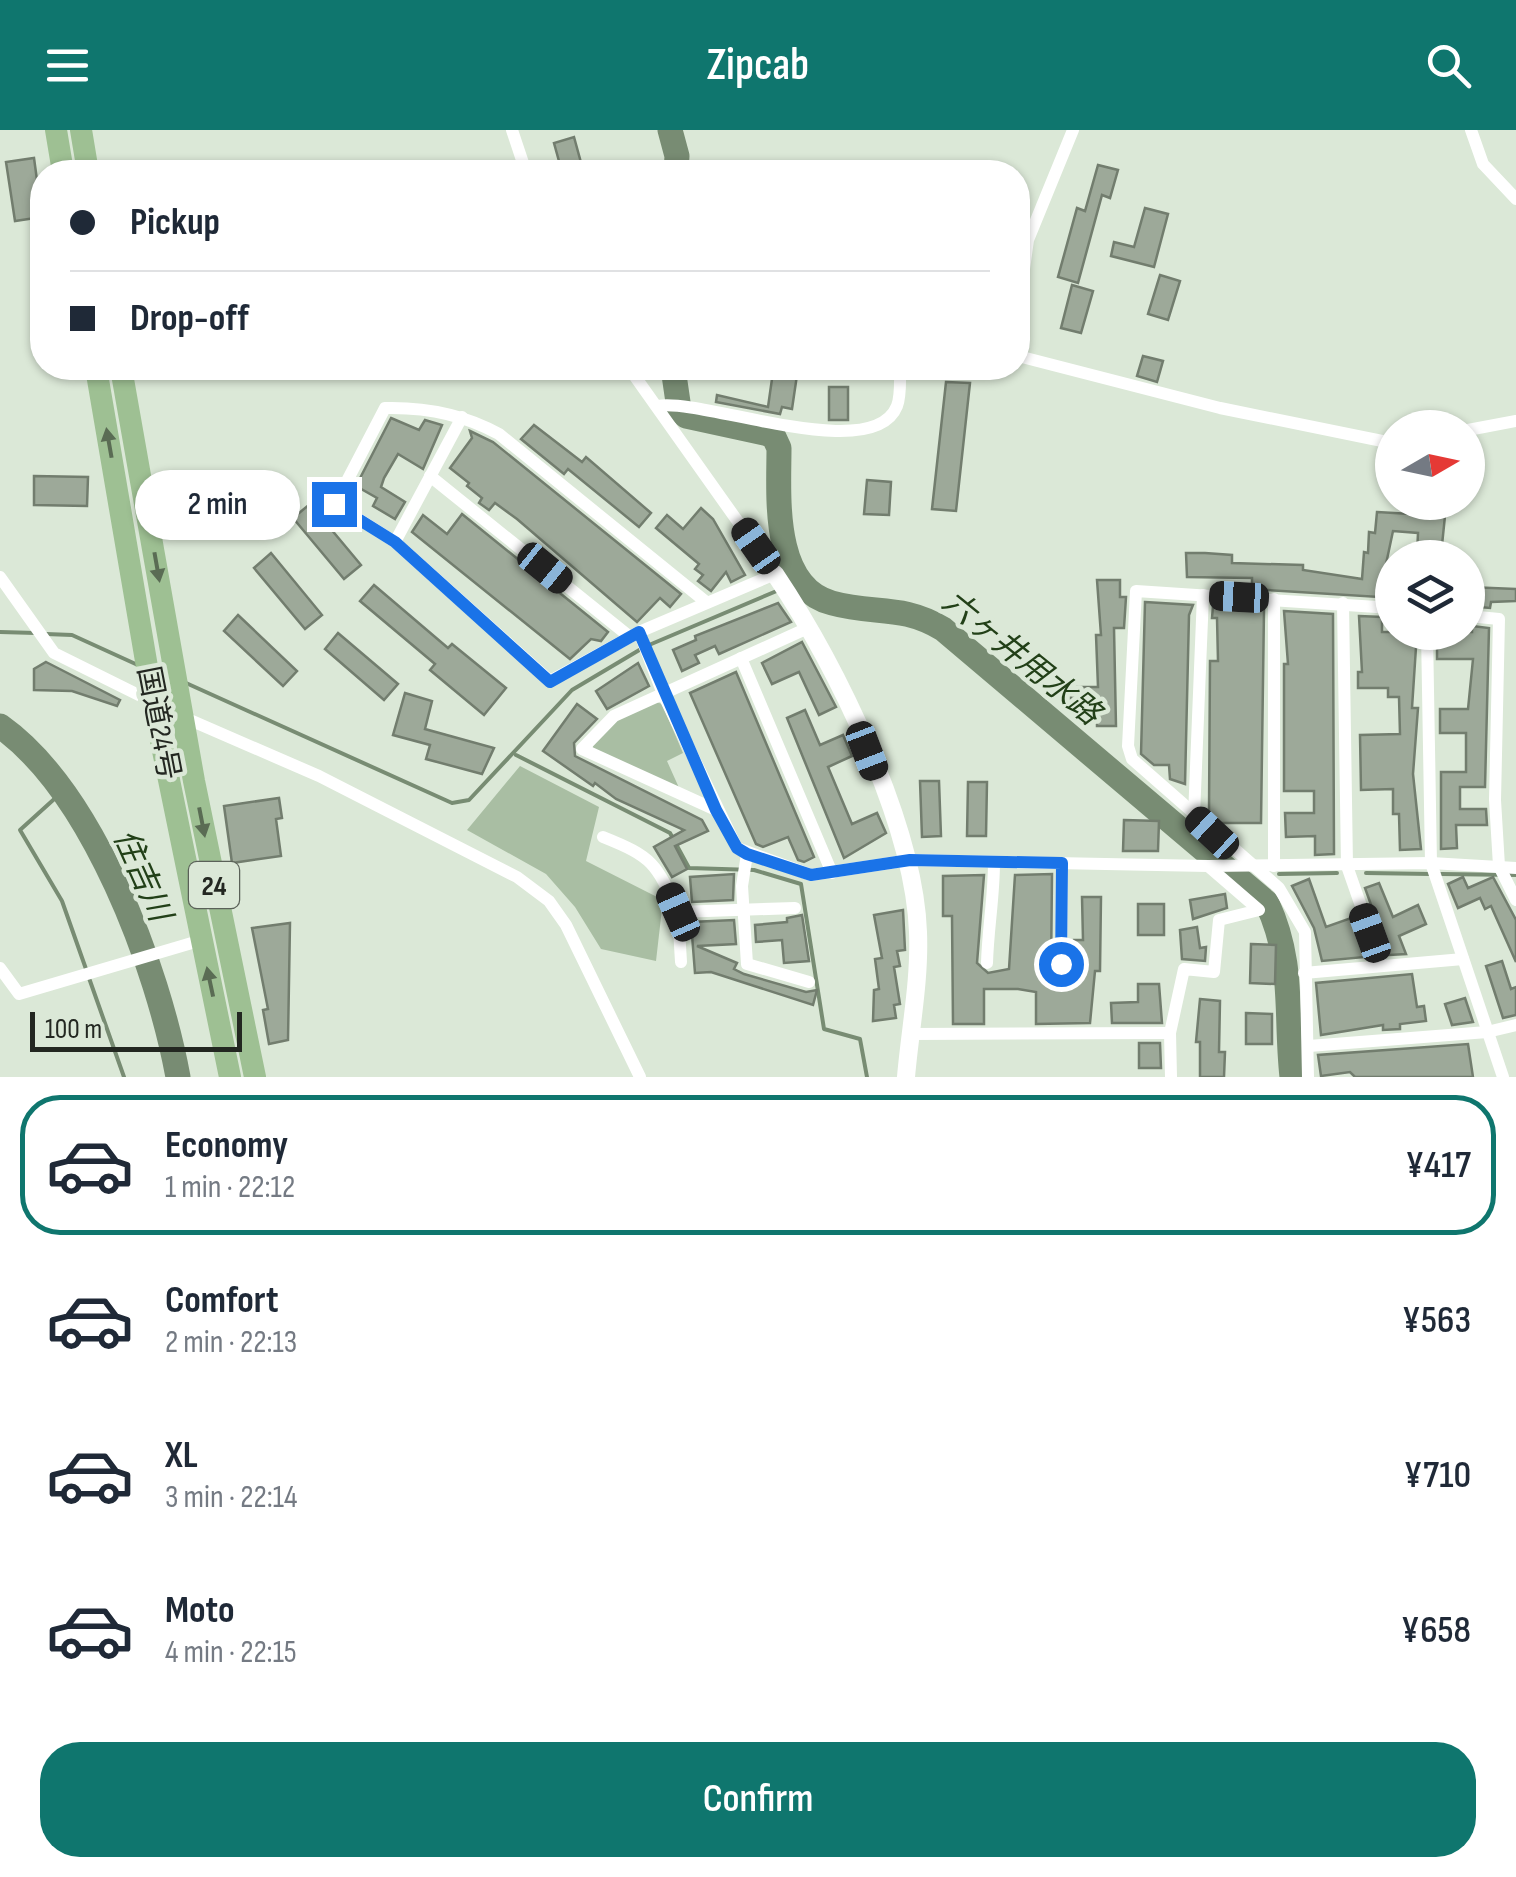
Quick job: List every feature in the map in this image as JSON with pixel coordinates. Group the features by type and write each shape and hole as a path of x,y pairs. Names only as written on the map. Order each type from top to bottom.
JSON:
{"highway":[{"path":"56,130 61,160"},
{"path":"81,130 86,160"},
{"name":"国道24号","path":"98,380 152,693 230,1077"},
{"name":"国道24号","path":"122,380 182,717 255,1077"}],"main road":[{"path":"775,574 831,664 910,860 918,935 906,1077"}],"street":[{"path":"512,130 522,160"},
{"path":"1030,235 1073,130"},
{"path":"1471,130 1483,164 1516,199"},
{"path":"1030,359 1255,416 1375,440"},
{"path":"643,380 672,404 775,574 706,602 550,682 395,542 334,504 372,424 385,408 418,407 462,417 499,434 706,602"},
{"path":"672,404 810,429 856,429 885,422 897,406 899,380"},
{"path":"395,542 462,417"},
{"path":"1485,427 1516,421"},
{"path":"430,476 637,637 745,864 748,964 809,982"},
{"path":"0,577 54,653 152,693 182,717 337,785 517,877 549,901 566,924 640,1077"},
{"path":"1308,1077 1304,932 1296,915 1279,888 1132,759 1128,746 1136,591 1375,606"},
{"path":"1194,816 1204,595"},
{"path":"1274,599 1274,866"},
{"path":"1342,603 1346,866 1382,966"},
{"path":"1485,617 1516,619"},
{"path":"1499,618 1495,800 1499,866 1516,900"},
{"path":"716,810 582,749 614,716 810,627"},
{"path":"1427,650 1431,863 1504,1077"},
{"path":"741,658 832,873"},
{"path":"603,837 644,854 662,878 678,912 682,962"},
{"path":"745,864 811,875 910,860 1208,866 1431,863 1516,868"},
{"path":"988,962 994,862"},
{"path":"1061,964 1062,863"},
{"path":"1172,1077 1170,1033 1184,969 1214,972 1219,920 1260,910 1208,866"},
{"path":"678,912 794,908"},
{"path":"0,968 19,994 202,940"},
{"path":"1304,973 1462,959"},
{"path":"1309,1046 1487,1032 1516,1025"},
{"path":"910,1034 1170,1033"}],"green space":[{"path":"656,702 662,704 683,753 667,761 680,790 593,749 593,743 617,719"},
{"path":"520,766 599,807 586,861 663,900 656,961 601,949 575,907 546,874 467,830"}],"building":[{"path":"574,137 580,160 559,160 554,143"},
{"path":"34,158 30,160 30,219 15,221 6,162"},
{"path":"1098,165 1118,170 1110,198 1102,195 1078,283 1058,277 1077,208 1085,211"},
{"path":"1145,208 1168,214 1154,267 1111,256 1114,242 1134,247"},
{"path":"1160,275 1180,281 1168,320 1148,314"},
{"path":"1072,285 1093,291 1081,333 1061,328"},
{"path":"1143,356 1163,361 1157,382 1137,376"},
{"path":"772,380 796,380 792,409 782,407 780,414 716,402 717,395 768,407"},
{"path":"946,382 970,383 956,511 932,509"},
{"path":"829,387 848,387 848,420 829,420"},
{"path":"391,418 419,430 425,420 442,425 423,469 398,454 384,478 381,487 405,502 395,519 373,506 377,498 356,486"},
{"path":"534,425 582,462 586,457 651,513 639,527 568,469 564,474 521,439"},
{"path":"470,431 493,442 681,594 670,607 660,598 637,622 517,519 495,503 489,510 479,503 482,498 450,468 472,438"},
{"path":"34,476 88,477 87,506 34,505"},
{"path":"867,480 891,482 889,515 864,514"},
{"path":"310,504 361,565 344,579 293,518"},
{"path":"701,508 713,519 745,575 731,582 726,572 711,591 698,581 703,575 695,569 699,564 656,528 667,515 683,529"},
{"path":"462,514 608,632 601,641 591,639 570,659 412,532 423,515 447,534"},
{"path":"1376,520 1445,520 1443,540 1418,540 1418,533 1393,531 1391,540 1375,540 1375,597 1252,589 1252,578 1187,577 1186,553 1205,553 1232,555 1232,563 1303,565 1303,570 1362,579 1369,532 1375,533"},
{"path":"271,553 322,615 305,629 254,568"},
{"path":"1097,580 1120,580 1120,597 1126,597 1124,628 1114,628 1116,726 1097,726 1097,711 1071,711 1071,687 1098,687 1096,635 1101,635"},
{"path":"374,585 448,648 452,644 506,688 484,715 430,670 435,664 360,601"},
{"path":"1485,588 1516,589 1516,601 1491,602 1490,608 1485,608"},
{"path":"1145,602 1193,605 1189,615 1185,784 1170,779 1169,765 1154,765 1141,754"},
{"path":"778,603 791,622 719,654 715,646 695,655 699,663 682,671 673,650 696,640 695,636"},
{"path":"1213,606 1264,610 1261,823 1220,823 1209,813 1210,661 1218,661"},
{"path":"1284,611 1333,614 1334,854 1315,855 1315,836 1286,837 1285,813 1314,813 1314,791 1284,791 1284,664 1288,664"},
{"path":"238,615 297,671 283,686 224,631"},
{"path":"1359,616 1375,617 1375,650 1416,650 1412,708 1418,708 1413,774 1421,849 1400,850 1399,814 1393,814 1393,789 1361,790 1360,735 1400,734 1399,697 1388,697 1388,688 1358,688 1358,672 1362,672"},
{"path":"1485,628 1489,628 1485,787 1460,787 1460,809 1486,809 1487,825 1456,825 1457,848 1441,849 1441,772 1466,772 1466,733 1440,733 1440,709 1468,709 1473,659 1437,659 1437,650 1485,650"},
{"path":"338,633 398,684 384,700 325,649"},
{"path":"802,642 836,707 819,715 799,672 772,684 762,663"},
{"path":"46,662 120,700 117,706 72,691 34,690 34,669"},
{"path":"638,663 649,686 607,709 596,691"},
{"path":"736,672 814,857 804,862 798,860 788,837 763,847 756,844 690,693"},
{"path":"405,693 432,701 425,729 494,748 482,774 426,759 430,745 393,735"},
{"path":"577,704 597,719 574,743 575,756 702,820 708,831 675,846 687,869 672,877 654,847 684,830 616,799 543,751"},
{"path":"805,710 820,745 843,735 852,756 828,767 852,824 877,813 886,833 844,858 787,718"},
{"path":"920,781 939,781 941,836 922,837"},
{"path":"968,782 987,782 986,836 967,836"},
{"path":"279,798 282,818 276,819 281,856 232,863 224,806"},
{"path":"1124,820 1159,821 1158,851 1123,851"},
{"path":"734,874 733,900 692,902 690,877"},
{"path":"1052,874 1051,973 1074,973 1074,940 1083,940 1082,897 1101,897 1100,971 1095,971 1090,1023 1036,1024 1036,992 984,989 984,1024 953,1024 952,916 943,916 943,876 984,875 977,963 988,973 1009,969 1015,875"},
{"path":"1463,877 1468,888 1493,877 1516,920 1516,962 1491,906 1485,909 1480,898 1458,908 1448,884"},
{"path":"1309,879 1326,927 1351,918 1365,957 1322,961 1314,928 1292,886"},
{"path":"1379,883 1393,917 1418,905 1426,924 1399,936 1406,954 1389,955 1365,888"},
{"path":"1225,894 1227,908 1193,919 1190,900"},
{"path":"1138,904 1164,904 1164,935 1138,935"},
{"path":"903,910 905,950 897,951 900,966 894,967 900,1004 894,1005 896,1018 873,1021 874,990 879,989 875,959 882,958 874,915"},
{"path":"802,915 809,961 784,963 782,940 756,942 755,925 787,922 787,918"},
{"path":"734,920 736,944 697,946 737,963 734,969 744,974 806,992 817,990 813,1005 711,972 695,973 691,922"},
{"path":"290,923 288,1040 269,1044 263,1010 268,1009 252,928"},
{"path":"1197,927 1200,948 1206,947 1205,961 1182,959 1180,930"},
{"path":"1251,944 1276,945 1275,984 1250,983"},
{"path":"1502,961 1511,989 1516,987 1516,1015 1503,1018 1486,966"},
{"path":"1412,974 1417,1007 1424,1006 1426,1021 1400,1024 1400,1029 1383,1030 1383,1025 1321,1035 1316,983"},
{"path":"1138,984 1159,984 1162,1023 1112,1023 1111,1003 1138,1002"},
{"path":"1465,998 1473,1022 1452,1025 1445,1004"},
{"path":"1200,999 1220,1001 1219,1052 1225,1052 1224,1077 1200,1077 1200,1042 1196,1042"},
{"path":"1246,1013 1272,1014 1272,1044 1246,1044"},
{"path":"1139,1043 1160,1043 1161,1068 1139,1068"},
{"path":"1468,1044 1473,1077 1355,1077 1350,1072 1321,1076 1318,1055"}],"waterway":[{"name":"六ヶ井用水路","path":"670,130 677,160"},
{"name":"六ヶ井用水路","path":"675,380 679,409 686,416 773,435 779,448 780,513 788,559 798,579 812,594 847,607 914,616 943,629 1267,903 1282,946 1292,1077"},
{"path":"787,586 801,580"},
{"path":"649,645 779,590"},
{"path":"0,632 36,633"},
{"path":"46,634 72,635 140,666"},
{"path":"186,683 452,803 469,800 572,690 641,649"},
{"name":"住吉川","path":"0,726 34,756 92,837 116,885 155,985 178,1077"},
{"path":"516,755 670,833 689,868 754,870 801,884 824,1029 860,1039 867,1077"},
{"path":"62,792 20,830 62,901 86,969"},
{"path":"1279,874 1337,873"},
{"path":"1366,873 1431,874"},
{"path":"1441,874 1516,875"},
{"path":"89,978 124,1077"}],"route":[{"path":"334,504 395,542 550,682 639,632 716,810 737,848 747,854 811,875 910,860 1062,863 1061,964"}]}
